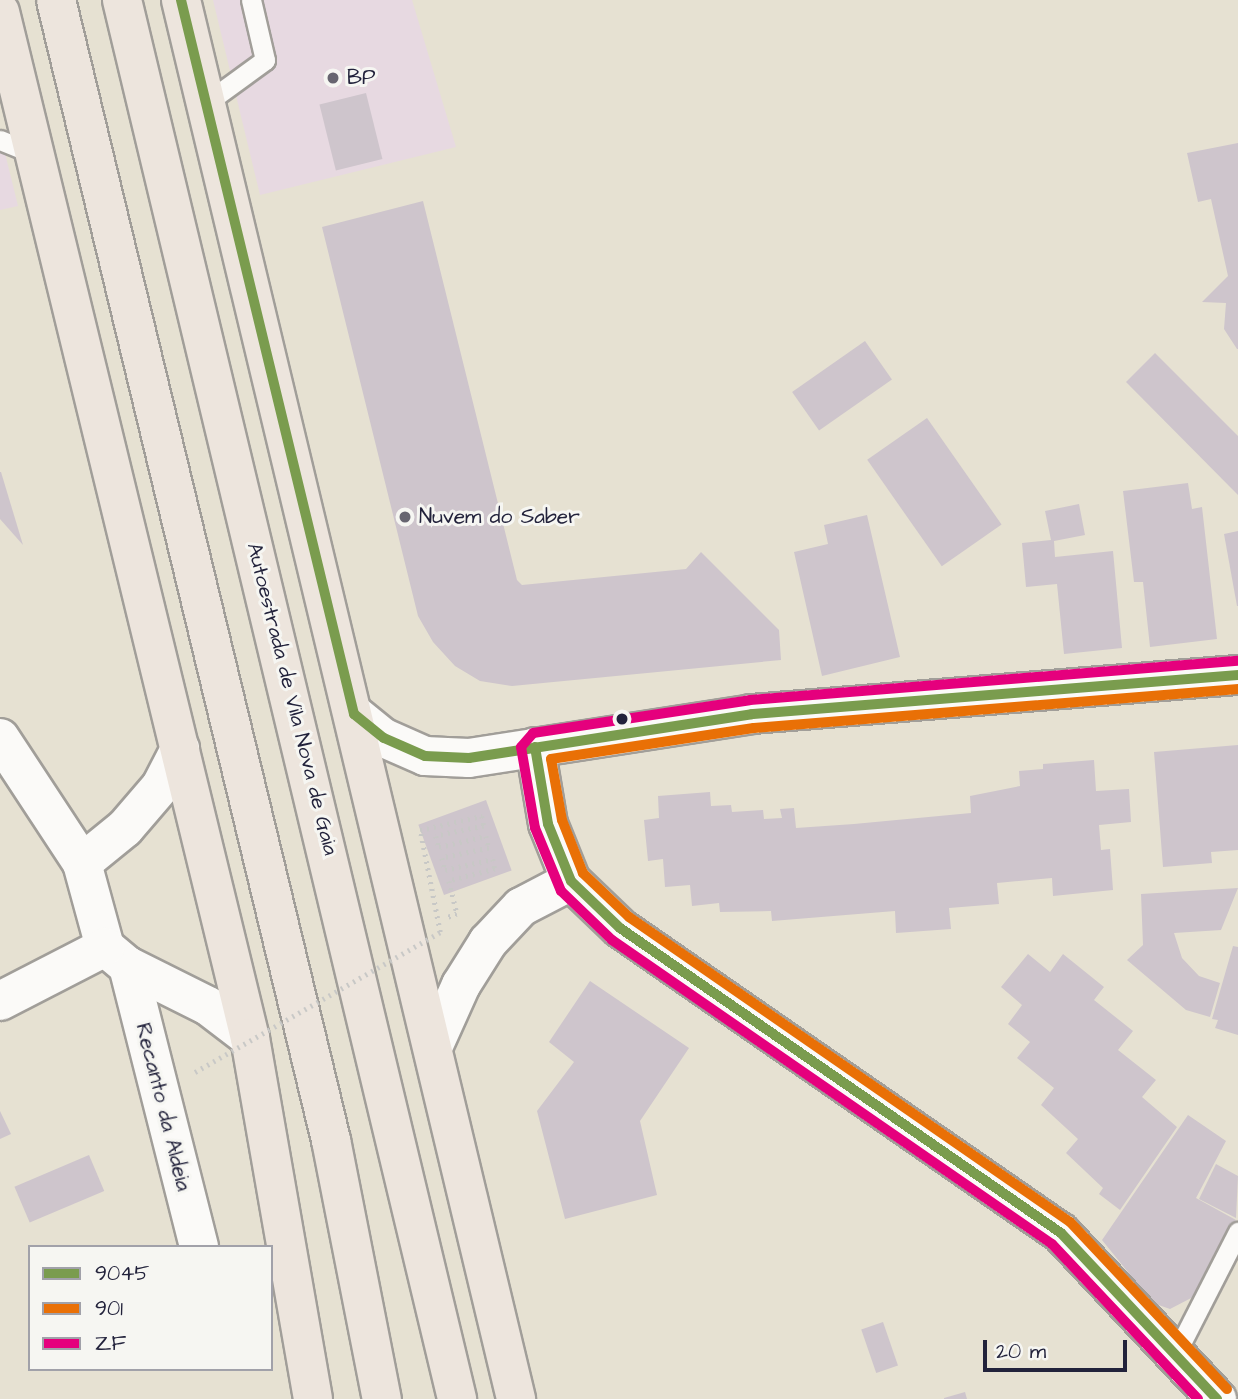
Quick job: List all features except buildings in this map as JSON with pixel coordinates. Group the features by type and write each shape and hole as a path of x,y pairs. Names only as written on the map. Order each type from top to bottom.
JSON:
{"highway":[{"path":"56,0 331,1140 382,1399"},
{"name":"Autoestrada de Vila Nova de Gaia","path":"122,0 457,1399"},
{"path":"181,0 434,1045 516,1399"},
{"path":"0,12 250,1038 313,1399"}],"street":[{"path":"354,714 384,738 425,756 469,758 752,714 1238,676"},
{"name":"Recanto da Aldeia","path":"0,738 82,863 117,957 198,1245"},
{"path":"535,747 548,824 571,881 620,928 1061,1233 1177,1351 1217,1399"},
{"path":"82,863 125,828 162,786 180,749"},
{"path":"434,1045 461,985 488,942 521,907 571,881"},
{"path":"0,1001 117,957 208,1006 250,1038"}],"lane":[{"path":"206,103 265,60 251,0"},
{"path":"0,140 36,155"},
{"path":"1177,1351 1238,1232"}],"path":[{"path":"195,1072 440,932 420,830 482,816 484,826 436,836 439,847 486,836 489,848 442,858 445,870 493,859 495,870 449,881 457,914 446,918"}],"shaded area":[{"name":"BP","path":"213,0 412,0 456,147 260,195"},
{"path":"0,133 18,206 0,210"}],"transit line":[{"name":"9045","path":"181,0 354,714 384,738 425,756 469,758 752,714 1238,675"},
{"name":"ZF","path":"1198,1399 1052,1244 612,940 561,891 535,828 521,747 533,733 750,700 1237,661"},
{"name":"901","path":"1227,1389 1070,1222 629,917 583,873 562,820 551,759 754,728 1238,689"},
{"name":"9045","path":"535,747 548,824 571,881 620,928 1061,1233 1217,1399"}],"place":[{"name":"BP","path":"333,78"},
{"name":"Nuvem do Saber","path":"405,517"}]}
